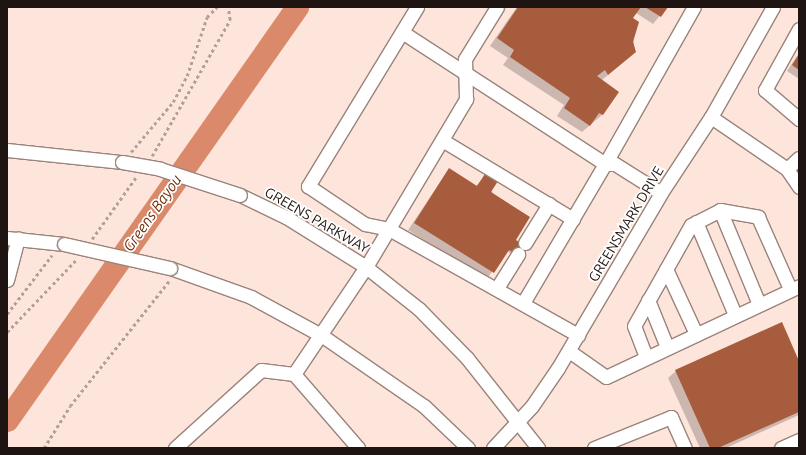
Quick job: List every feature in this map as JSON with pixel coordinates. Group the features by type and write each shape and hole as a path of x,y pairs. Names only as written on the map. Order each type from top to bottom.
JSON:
{"street":[{"path":"418,7 308,186 365,224 389,229 497,288 578,335"},
{"path":"294,374 366,267 466,99 465,60 497,7"},
{"path":"523,303 605,164 694,7"},
{"name":"GREENSMARK DRIVE","path":"493,448 519,420 568,351 661,193 711,117 770,8"},
{"path":"799,29 765,90 799,119"},
{"path":"402,32 605,164 615,164 661,193"},
{"path":"711,117 787,169 799,187"},
{"path":"442,140 573,219"},
{"name":"GREENS PARKWAY","path":"7,150 125,162 167,171 240,195 286,217 366,267 424,314 467,358 519,420 538,448"},
{"path":"787,169 799,158"},
{"path":"497,288 549,204"},
{"path":"720,210 759,304"},
{"path":"568,351 606,376 795,288 758,217 720,210 696,222 666,269 634,326 646,357"},
{"path":"696,222 735,315"},
{"path":"7,280 12,238 60,244 176,270 251,298 321,335 424,406 468,448"},
{"path":"666,269 696,334"},
{"path":"648,300 667,348"},
{"path":"175,448 261,370 294,374 358,448"},
{"path":"594,448 671,418 685,448"},
{"path":"781,448 799,440"}],"path":[{"path":"125,162 135,144 173,102 187,76 208,17 217,7"},
{"path":"7,314 45,267 60,244"},
{"path":"44,448 70,406 176,270"}],"building":[{"path":"518,7 641,7 633,18 639,22 633,42 636,52 608,75 605,70 597,76 619,92 603,115 599,113 590,126 564,108 570,98 510,57 514,50 497,38"},
{"path":"645,7 668,7 661,17"},
{"path":"799,54 799,70 792,65"},
{"path":"449,168 477,186 485,174 498,181 491,192 530,217 516,240 526,246 520,257 509,250 494,273 414,223"},
{"path":"782,322 799,361 799,412 718,448 710,448 675,370"}],"waterway":[{"name":"Greens Bayou","path":"7,420 297,7"}]}
